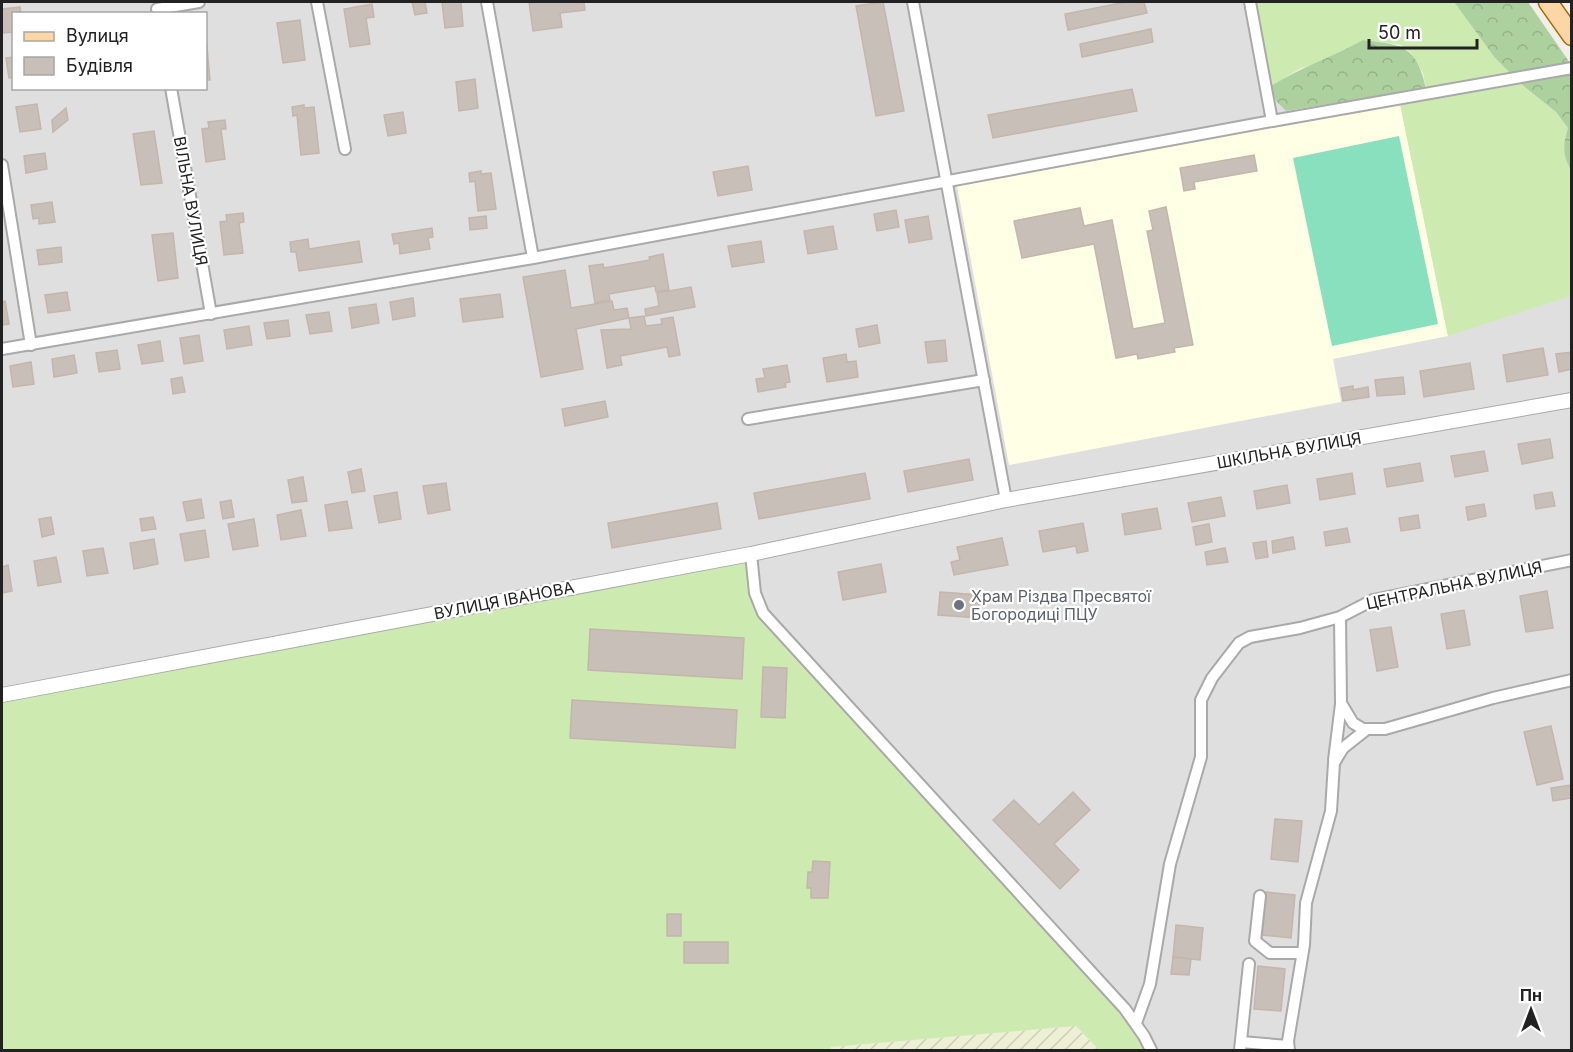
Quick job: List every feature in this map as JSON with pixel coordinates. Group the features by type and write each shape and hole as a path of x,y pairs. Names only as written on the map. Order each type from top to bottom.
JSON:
{"main road":[{"path":"1548,2 1572,36"}],"street":[{"path":"157,8 199,2"},
{"path":"317,2 345,149"},
{"path":"487,2 532,258"},
{"path":"913,2 1006,500"},
{"path":"1250,2 1272,121"},
{"path":"2,350 532,258 1572,68"},
{"name":"ВІЛЬНА ВУЛИЦЯ","path":"171,90 211,314"},
{"path":"2,165 31,345"},
{"path":"748,419 984,380"},
{"name":"ШКІЛЬНА ВУЛИЦЯ","path":"1006,500 1572,400"},
{"name":"ВУЛИЦЯ ІВАНОВА","path":"2,695 751,554 1006,500"},
{"path":"751,554 755,593 763,613 1136,1023 1151,1050"},
{"name":"ЦЕНТРАЛЬНА ВУЛИЦЯ","path":"1136,1023 1150,984 1170,864 1201,757 1199,719 1201,700 1226,658 1239,643 1250,637 1300,628 1340,617 1373,600 1572,560"},
{"path":"1249,964 1241,1046 1289,1048 1302,954 1306,903 1331,811 1341,703 1340,617"},
{"path":"1341,703 1353,723 1367,729 1385,729 1493,698 1572,680"},
{"path":"1334,763 1343,748 1367,729"},
{"path":"1260,896 1255,941 1270,953 1302,954"}],"shaded area":[{"path":"2,2 1254,2 1276,101 1286,111 1570,63 1571,1050 1151,1050 1144,1036 2,694"},
{"path":"1400,104 1448,336 1333,359 1341,402 1009,465 957,186"},
{"path":"1076,1026 1099,1050 831,1050 831,1047"}],"green space":[{"path":"1254,2 1454,2 1495,58 1510,73 1426,88 1423,73 1411,53 1401,45 1363,40 1326,61 1301,68 1271,86"},
{"path":"1454,2 1528,2 1570,63 1510,73 1495,58"},
{"path":"1363,40 1398,46 1406,50 1418,63 1426,88 1286,111 1276,101 1271,86"},
{"path":"1571,73 1571,169 1564,150 1568,128 1556,112 1520,83"},
{"path":"1520,83 1556,112 1568,128 1564,150 1571,169 1571,296 1448,336 1400,104"},
{"path":"1399,136 1438,324 1332,346 1293,158"},
{"path":"751,554 756,601 1125,1009 1151,1050 1099,1050 1076,1026 831,1047 831,1050 2,1050 2,694"}],"building":[{"path":"412,2 425,2 427,13 415,15"},
{"path":"442,2 461,2 463,26 445,28"},
{"path":"529,2 584,2 585,10 560,13 562,27 533,31"},
{"path":"883,2 904,111 876,116 856,6"},
{"path":"1126,2 1144,2 1147,13 1068,30 1065,14"},
{"path":"372,4 374,17 366,18 370,44 350,47 344,9"},
{"path":"20,7 21,12 12,12 12,32 2,33 2,9"},
{"path":"300,20 305,60 283,63 277,23"},
{"path":"1151,29 1153,42 1082,57 1080,44"},
{"path":"207,47 210,80 207,80"},
{"path":"12,57 12,77 9,78 6,58"},
{"path":"475,79 478,108 459,111 456,82"},
{"path":"1132,89 1137,111 993,138 988,115"},
{"path":"37,104 41,129 20,132 16,107"},
{"path":"304,105 304,108 314,107 319,153 301,155 297,115 293,116 292,107"},
{"path":"66,108 68,120 53,132 52,120"},
{"path":"403,112 406,133 388,136 384,115"},
{"path":"225,120 226,129 221,129 225,159 206,162 202,129 209,128 208,122"},
{"path":"154,131 162,183 141,185 133,134"},
{"path":"45,153 47,169 26,173 24,156"},
{"path":"1254,155 1257,171 1194,182 1195,189 1184,191 1180,168"},
{"path":"748,166 752,190 718,196 713,172"},
{"path":"481,171 481,174 491,173 496,209 478,211 475,181 470,182 469,173"},
{"path":"52,202 55,222 39,224 39,218 33,219 31,205"},
{"path":"1166,207 1193,345 1174,348 1175,352 1138,359 1137,354 1116,358 1094,244 1022,258 1014,221 1080,208 1084,226 1112,220 1133,329 1165,323 1147,231 1153,230 1149,211"},
{"path":"896,210 899,227 877,231 874,214"},
{"path":"243,213 244,222 239,223 243,253 224,255 220,222 227,221 226,215"},
{"path":"486,216 487,228 470,230 469,218"},
{"path":"928,216 932,239 909,243 905,220"},
{"path":"833,226 837,249 808,254 804,231"},
{"path":"432,228 433,237 428,238 430,249 400,254 399,243 394,244 392,234"},
{"path":"173,233 178,278 158,281 152,235"},
{"path":"308,239 309,249 359,241 362,262 299,271 296,252 291,252 290,242"},
{"path":"761,241 764,262 732,267 728,246"},
{"path":"61,247 62,262 39,265 37,250"},
{"path":"663,254 669,290 656,292 655,286 609,294 610,300 595,303 589,266 603,264 604,268 650,260 649,257"},
{"path":"565,270 571,308 612,301 614,310 627,308 629,318 576,329 583,369 541,377 523,277"},
{"path":"691,287 695,307 646,316 645,309 659,306 657,293"},
{"path":"67,292 70,310 48,313 45,295"},
{"path":"500,294 503,317 463,322 460,299"},
{"path":"413,298 415,316 393,320 390,302"},
{"path":"5,301 9,324 2,325 2,302"},
{"path":"376,304 379,323 352,328 349,308"},
{"path":"329,312 332,331 310,334 306,315"},
{"path":"644,316 646,326 662,324 661,319 673,317 680,355 669,357 667,347 620,356 622,365 607,368 601,330 631,329 629,318"},
{"path":"288,320 290,336 267,339 264,323"},
{"path":"877,325 880,343 859,347 856,329"},
{"path":"249,326 252,345 227,349 224,330"},
{"path":"199,335 203,361 184,364 180,338"},
{"path":"945,340 947,361 928,363 925,342"},
{"path":"160,341 163,361 142,364 138,345"},
{"path":"1543,348 1548,375 1507,382 1503,355"},
{"path":"117,350 120,369 99,372 96,353"},
{"path":"1572,352 1572,369 1559,372 1556,354"},
{"path":"846,354 847,362 856,361 858,377 827,382 823,358"},
{"path":"74,355 77,373 54,377 52,359"},
{"path":"31,362 34,384 13,387 10,366"},
{"path":"1470,363 1474,389 1424,397 1420,371"},
{"path":"787,365 790,382 785,383 786,387 758,392 756,379 765,378 763,369"},
{"path":"182,377 185,392 173,394 171,379"},
{"path":"1403,377 1405,394 1377,396 1375,380"},
{"path":"1353,386 1353,390 1368,387 1369,397 1343,401 1341,388"},
{"path":"605,401 608,417 565,426 562,409"},
{"path":"1550,439 1553,458 1522,464 1518,444"},
{"path":"1484,451 1488,471 1455,477 1451,456"},
{"path":"969,459 973,480 908,492 904,471"},
{"path":"1420,463 1423,481 1387,487 1384,469"},
{"path":"361,469 365,491 352,493 348,472"},
{"path":"865,473 870,499 759,519 754,493"},
{"path":"1352,473 1355,494 1320,500 1317,479"},
{"path":"303,477 307,501 292,503 288,480"},
{"path":"446,483 450,510 428,514 423,486"},
{"path":"1287,485 1290,503 1257,509 1254,491"},
{"path":"397,492 401,519 379,523 374,496"},
{"path":"1552,492 1555,506 1536,509 1534,495"},
{"path":"1221,497 1225,516 1192,522 1188,503"},
{"path":"201,499 204,518 187,521 183,502"},
{"path":"231,500 234,517 223,519 220,502"},
{"path":"347,501 352,528 329,531 325,505"},
{"path":"717,503 721,529 612,548 608,523"},
{"path":"1484,504 1486,516 1468,520 1466,507"},
{"path":"1157,508 1161,529 1125,535 1122,514"},
{"path":"301,510 306,536 281,540 277,515"},
{"path":"1418,515 1420,528 1401,531 1399,518"},
{"path":"51,517 54,534 42,537 39,519"},
{"path":"153,517 156,529 142,531 140,519"},
{"path":"254,519 258,546 233,550 228,524"},
{"path":"1083,523 1088,551 1077,553 1076,546 1043,552 1039,531"},
{"path":"1209,524 1212,542 1196,545 1193,527"},
{"path":"1347,528 1350,542 1326,546 1324,532"},
{"path":"205,530 209,557 185,561 180,534"},
{"path":"1293,537 1295,549 1273,553 1272,541"},
{"path":"1002,538 1008,565 954,575 951,562 960,560 957,547"},
{"path":"154,539 158,564 134,569 130,543"},
{"path":"1266,541 1268,557 1256,559 1253,543"},
{"path":"103,548 108,573 87,576 83,551"},
{"path":"1225,548 1228,562 1207,565 1205,552"},
{"path":"56,557 61,582 38,586 34,561"},
{"path":"881,564 886,592 843,600 838,572"},
{"path":"8,565 12,591 2,593 2,567"},
{"path":"1547,591 1553,628 1526,632 1520,596"},
{"name":"Храм Різдва Пресвятої Богородиці ПЦУ","path":"940,592 980,595 978,618 938,615"},
{"path":"1464,610 1470,645 1447,649 1441,614"},
{"path":"1391,627 1398,667 1377,671 1370,630"},
{"path":"590,629 744,638 742,679 588,670"},
{"path":"763,667 787,668 785,718 761,717"},
{"path":"572,700 737,710 735,748 570,738"},
{"path":"1551,726 1563,779 1537,785 1524,732"},
{"path":"1570,785 1572,798 1553,801 1551,788"},
{"path":"1073,792 1090,810 1054,844 1079,870 1060,889 993,820 1014,800 1039,825"},
{"path":"1275,819 1302,821 1298,862 1271,859"},
{"path":"813,861 830,862 828,898 811,898 811,888 807,888 808,872 812,872"},
{"path":"1266,892 1295,895 1291,938 1262,935"},
{"path":"667,914 681,914 681,936 667,936"},
{"path":"1176,925 1203,928 1200,960 1173,957"},
{"path":"684,942 728,942 728,963 684,963"},
{"path":"1173,957 1191,959 1189,975 1171,974"},
{"path":"1258,966 1285,969 1281,1011 1254,1009"}],"place":[{"name":"Храм Різдва Пресвятої Богородиці ПЦУ","path":"959,605"}]}
